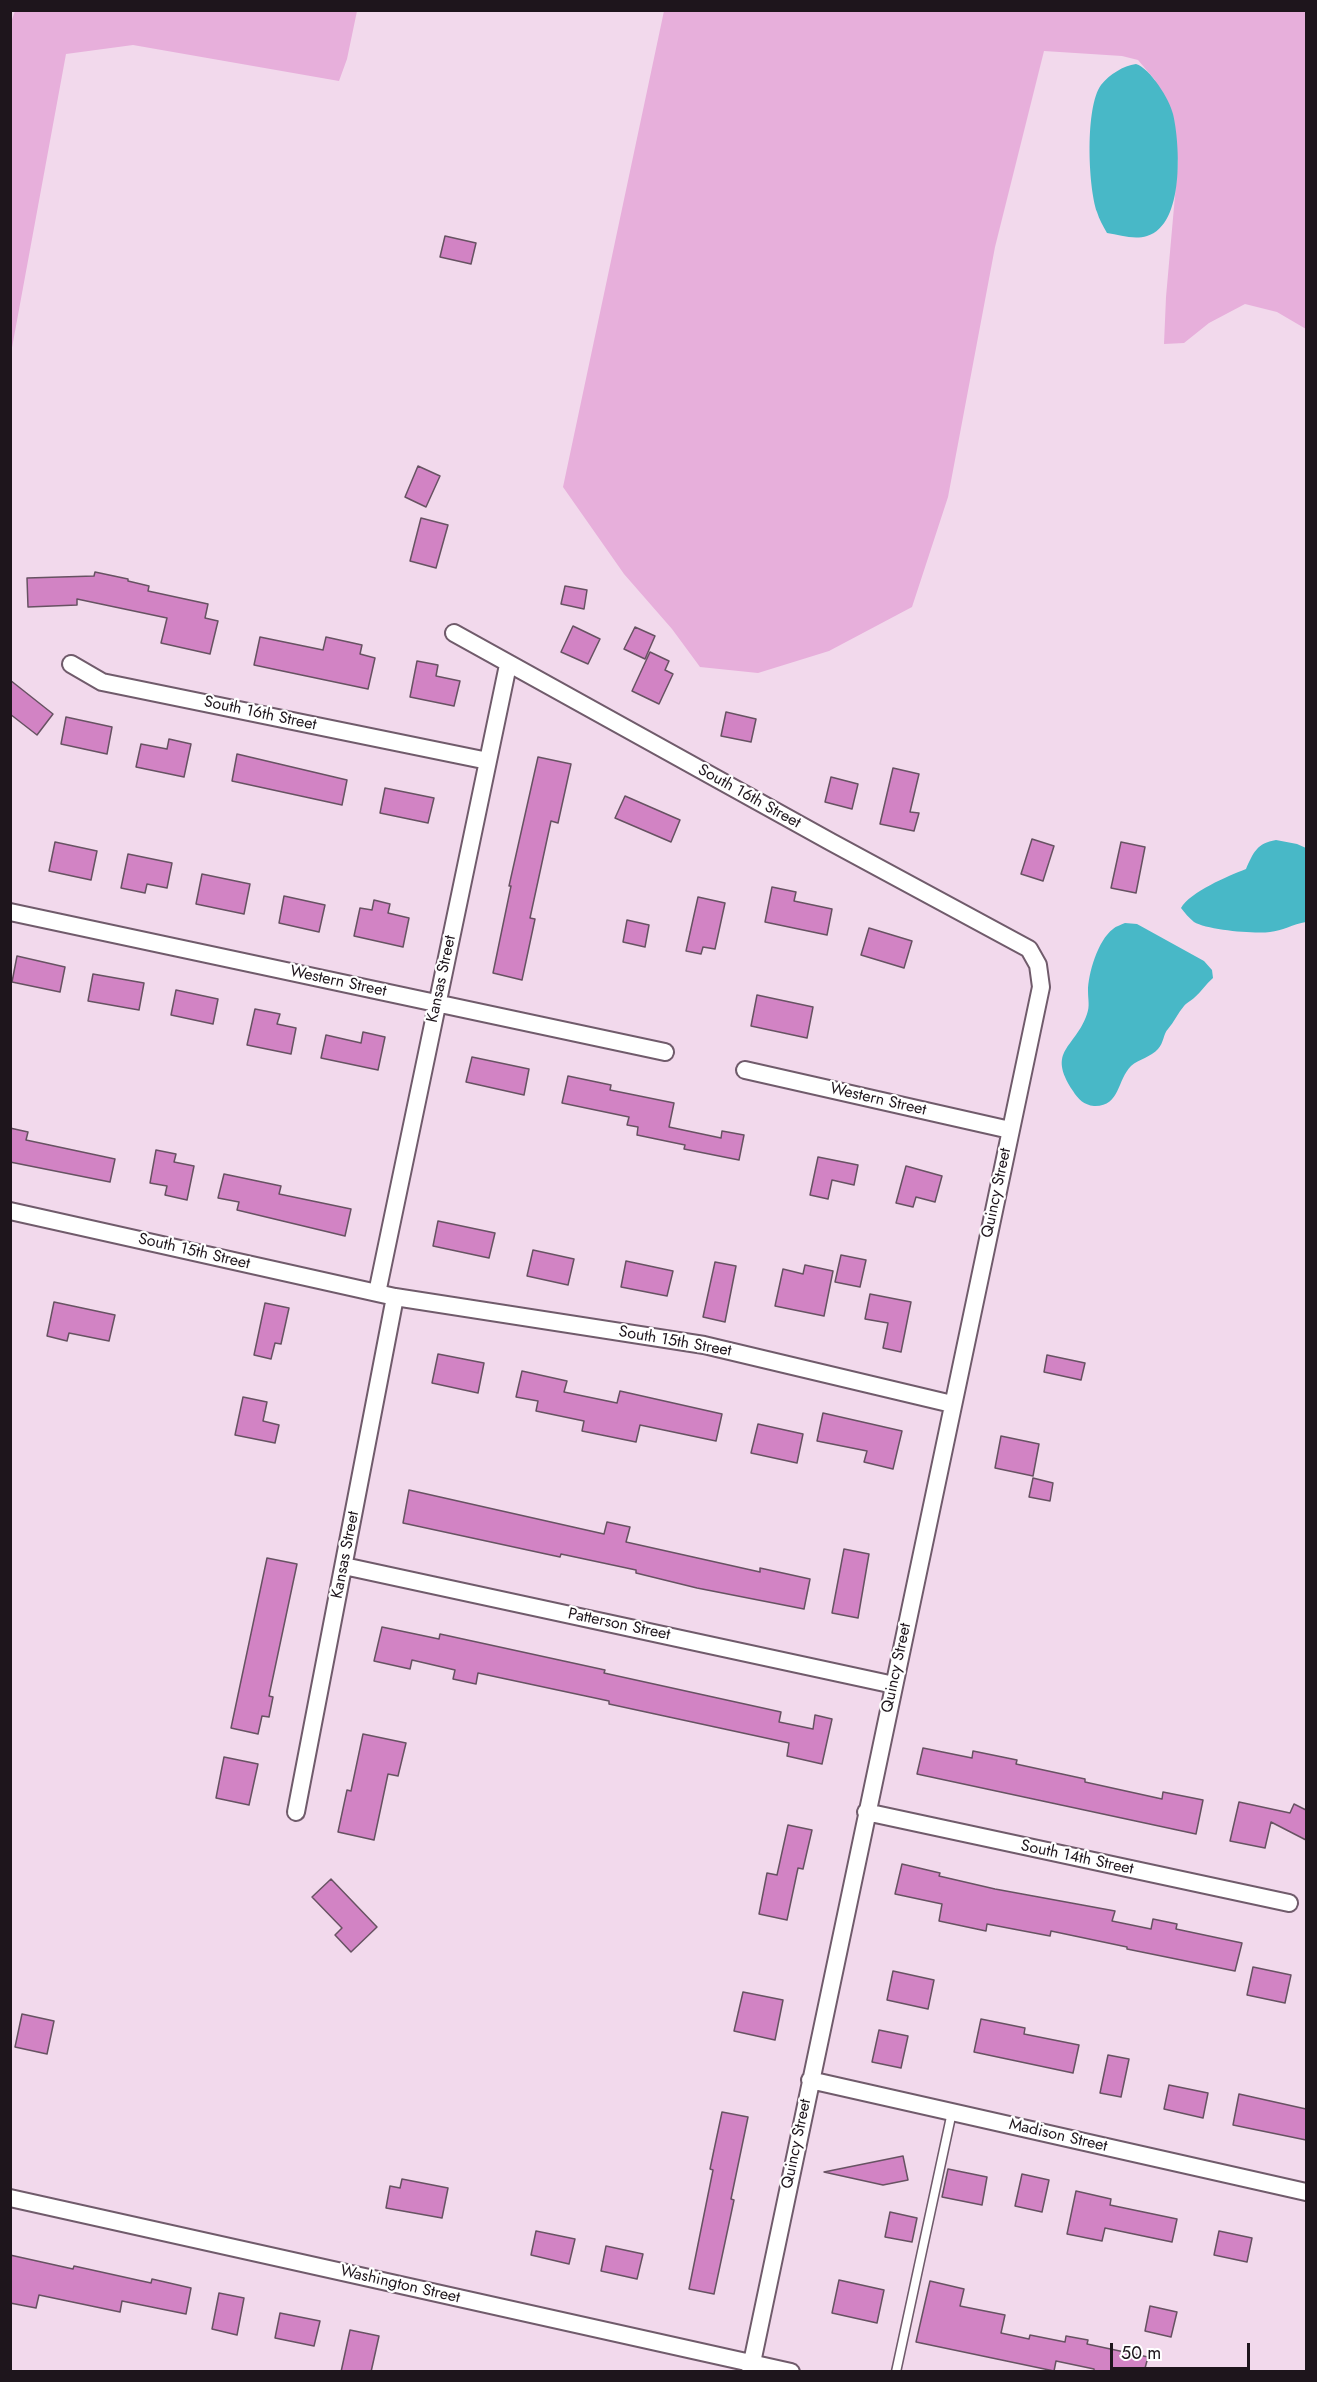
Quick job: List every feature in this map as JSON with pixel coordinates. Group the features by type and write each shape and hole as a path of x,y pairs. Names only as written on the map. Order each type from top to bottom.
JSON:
{"street":[{"name":"South 16th Street","path":"454,633 508,665 1029,949 1038,965"},
{"name":"South 16th Street","path":"71,664 102,682 488,761"},
{"name":"Kansas Street","path":"376,1293 508,665"},
{"name":"Western Street","path":"10,912 664,1052"},
{"name":"Quincy Street","path":"751,2367 1041,987 1038,965"},
{"name":"Western Street","path":"746,1070 1010,1130"},
{"name":"South 15th Street","path":"10,1211 395,1297 704,1345 952,1404"},
{"name":"Kansas Street","path":"296,1812 395,1297"},
{"name":"Patterson Street","path":"344,1566 894,1685"},
{"name":"South 14th Street","path":"866,1812 1288,1903"},
{"name":"Madison Street","path":"810,2080 1306,2192"},
{"name":"Washington Street","path":"10,2198 751,2367 790,2372"}],"lane":[{"path":"896,2372 952,2112"}],"shaded area":[{"path":"15,11 357,11 347,59 339,81 133,45 66,54 11,353 10,25"},
{"path":"664,11 1306,11 1306,329 1277,312 1245,304 1209,323 1184,343 1164,344 1178,162 1155,80 1138,60 1122,56 1044,51 995,247 948,497 912,607 829,651 758,673 700,667 672,629 624,574 563,487"}],"water":[{"path":"1136,64 1153,78 1171,108 1178,162 1174,200 1168,216 1159,229 1147,236 1137,238 1107,233 1094,200 1090,166 1090,128 1096,96 1108,77"},
{"path":"1276,840 1306,848 1306,922 1270,932 1231,931 1200,925 1181,908 1201,890 1246,869 1260,846"},
{"path":"1125,923 1137,924 1204,961 1212,970 1213,978 1182,1009 1166,1031 1158,1049 1131,1066 1109,1102 1094,1106 1082,1101 1073,1091 1065,1077 1062,1058 1087,1014 1090,976 1098,949 1108,934"}],"building":[{"path":"445,236 476,243 471,264 440,257"},
{"path":"418,466 440,476 426,507 405,497"},
{"path":"421,518 448,525 436,568 410,561"},
{"path":"95,572 149,586 148,591 208,604 205,618 218,621 210,654 161,643 167,618 77,599 77,605 28,607 27,578 94,576"},
{"path":"565,586 587,590 584,609 561,604"},
{"path":"573,626 600,639 588,664 561,652"},
{"path":"635,627 655,636 645,659 624,649"},
{"path":"260,637 323,650 326,637 362,645 360,654 375,658 368,689 254,665"},
{"path":"650,652 669,661 665,670 673,674 659,704 632,691"},
{"path":"417,661 438,665 436,676 460,681 454,706 410,697"},
{"path":"10,680 53,714 37,735 10,714"},
{"path":"726,712 756,719 751,742 721,736"},
{"path":"66,717 112,727 107,754 61,744"},
{"path":"169,739 191,744 184,777 136,767 141,744 167,749"},
{"path":"237,754 347,780 342,805 232,781"},
{"path":"538,757 571,764 558,823 551,821 530,918 535,919 522,980 493,973 511,886 509,886"},
{"path":"893,768 919,774 910,812 919,813 914,831 880,824"},
{"path":"831,777 858,784 852,809 825,802"},
{"path":"385,788 434,798 428,823 380,813"},
{"path":"625,796 680,820 671,842 615,818"},
{"path":"1032,839 1054,846 1043,881 1021,874"},
{"path":"55,842 97,851 91,880 49,871"},
{"path":"1121,842 1145,847 1136,893 1111,888"},
{"path":"128,854 172,863 167,888 147,884 145,893 121,888"},
{"path":"202,874 250,884 244,914 196,904"},
{"path":"772,887 796,892 794,901 832,909 827,935 765,922"},
{"path":"284,896 325,905 319,932 279,923"},
{"path":"698,897 725,903 715,949 703,947 701,954 686,951"},
{"path":"374,900 390,904 388,913 409,918 403,947 354,936 360,908 372,910"},
{"path":"627,920 649,925 645,947 623,942"},
{"path":"869,928 912,941 904,968 861,955"},
{"path":"17,956 65,967 60,992 12,982"},
{"path":"93,974 144,983 139,1010 88,1001"},
{"path":"176,990 218,999 213,1024 171,1015"},
{"path":"757,995 813,1007 807,1038 751,1026"},
{"path":"255,1009 280,1014 277,1024 296,1028 291,1054 247,1045"},
{"path":"363,1032 385,1037 378,1070 321,1058 326,1035 361,1043"},
{"path":"472,1057 529,1069 524,1095 466,1082"},
{"path":"568,1076 611,1085 610,1090 674,1103 669,1127 721,1138 722,1131 744,1135 739,1160 684,1149 685,1145 637,1135 638,1127 627,1125 629,1117 562,1103"},
{"path":"10,1128 28,1132 26,1140 115,1159 110,1182 10,1162"},
{"path":"156,1150 176,1154 174,1162 194,1166 187,1200 165,1195 167,1186 150,1183"},
{"path":"818,1157 858,1165 854,1185 832,1180 828,1199 810,1195"},
{"path":"906,1166 942,1176 935,1202 916,1197 913,1207 896,1203"},
{"path":"224,1174 281,1186 279,1194 351,1209 345,1236 237,1210 239,1202 218,1198"},
{"path":"438,1221 495,1233 489,1258 433,1246"},
{"path":"533,1250 574,1259 568,1285 527,1276"},
{"path":"841,1255 866,1260 860,1287 835,1282"},
{"path":"626,1261 673,1271 667,1296 621,1287"},
{"path":"715,1262 736,1266 725,1322 703,1317"},
{"path":"805,1265 833,1271 824,1316 775,1306 783,1269 803,1274"},
{"path":"870,1294 911,1302 901,1352 883,1348 888,1323 865,1319"},
{"path":"54,1302 115,1315 109,1341 69,1333 67,1341 47,1336"},
{"path":"265,1303 289,1308 281,1344 275,1343 271,1359 254,1355"},
{"path":"438,1354 484,1363 478,1393 432,1383"},
{"path":"1047,1355 1085,1363 1081,1380 1044,1372"},
{"path":"522,1371 567,1381 564,1392 617,1403 620,1391 722,1414 716,1441 640,1425 636,1442 582,1431 584,1421 536,1411 538,1401 516,1397"},
{"path":"243,1397 267,1402 263,1421 279,1425 275,1443 235,1435"},
{"path":"823,1413 902,1431 893,1469 864,1462 867,1451 817,1441"},
{"path":"758,1424 803,1434 797,1463 751,1453"},
{"path":"1001,1436 1039,1444 1033,1476 995,1468"},
{"path":"1033,1478 1053,1483 1050,1501 1029,1497"},
{"path":"409,1490 604,1534 607,1522 630,1527 626,1542 760,1572 760,1568 810,1579 804,1609 697,1588 636,1573 636,1570 561,1554 560,1557 403,1523"},
{"path":"844,1549 869,1554 858,1618 832,1613"},
{"path":"267,1558 297,1564 269,1696 273,1697 269,1717 262,1716 258,1734 231,1728"},
{"path":"382,1627 439,1639 440,1634 605,1670 604,1673 781,1712 779,1722 813,1729 815,1715 832,1719 822,1764 787,1756 789,1743 609,1704 609,1701 478,1673 476,1684 453,1679 455,1670 412,1660 410,1669 374,1661"},
{"path":"363,1734 406,1743 398,1776 388,1774 374,1840 338,1832 347,1790 351,1791"},
{"path":"923,1748 972,1758 973,1751 1017,1760 1016,1764 1162,1799 1163,1792 1203,1800 1196,1834 917,1774"},
{"path":"224,1757 258,1764 249,1805 216,1798"},
{"path":"1239,1802 1290,1813 1294,1804 1306,1810 1306,1840 1271,1822 1265,1848 1230,1841"},
{"path":"788,1825 812,1830 803,1869 798,1868 787,1920 759,1914 767,1873 777,1875"},
{"path":"902,1864 940,1873 939,1876 995,1889 1115,1911 1112,1921 1151,1929 1153,1919 1177,1924 1176,1929 1242,1943 1235,1971 1051,1931 1050,1936 987,1924 986,1931 939,1921 942,1904 895,1894"},
{"path":"331,1879 377,1927 351,1952 335,1935 342,1928 312,1897"},
{"path":"1253,1967 1291,1975 1285,2003 1247,1995"},
{"path":"893,1971 934,1980 928,2009 887,2000"},
{"path":"743,1992 783,2000 775,2040 734,2031"},
{"path":"22,2014 54,2021 47,2054 15,2047"},
{"path":"981,2019 1025,2028 1024,2034 1079,2045 1073,2073 974,2052"},
{"path":"879,2030 908,2036 901,2068 872,2062"},
{"path":"1108,2055 1129,2059 1121,2097 1100,2093"},
{"path":"1169,2085 1208,2093 1203,2118 1164,2109"},
{"path":"1239,2094 1306,2109 1306,2140 1233,2125"},
{"path":"722,2112 748,2117 731,2199 734,2200 714,2294 689,2289"},
{"path":"903,2156 908,2180 883,2185 824,2172"},
{"path":"948,2169 987,2177 982,2205 942,2197"},
{"path":"1022,2174 1049,2180 1042,2212 1015,2206"},
{"path":"402,2179 448,2188 442,2218 386,2208 390,2186 400,2188"},
{"path":"1076,2191 1111,2199 1110,2205 1177,2219 1172,2242 1105,2228 1102,2241 1067,2234"},
{"path":"890,2212 917,2218 912,2242 885,2237"},
{"path":"536,2231 575,2239 569,2264 531,2255"},
{"path":"1219,2231 1252,2238 1247,2262 1214,2255"},
{"path":"606,2246 643,2254 637,2279 601,2271"},
{"path":"10,2255 73,2269 74,2266 151,2283 152,2279 191,2288 186,2314 122,2301 120,2312 39,2295 36,2308 10,2303"},
{"path":"839,2280 884,2290 877,2323 832,2313"},
{"path":"930,2281 964,2289 960,2306 1005,2315 1001,2333 1029,2339 1030,2335 1065,2342 1066,2336 1088,2340 1087,2344 1148,2357 1144,2372 1094,2372 1094,2369 1056,2361 1054,2371 916,2342"},
{"path":"219,2293 244,2298 237,2335 212,2329"},
{"path":"1150,2306 1177,2312 1171,2337 1145,2331"},
{"path":"280,2313 320,2321 314,2346 275,2338"},
{"path":"350,2330 379,2336 371,2372 341,2372"}]}
